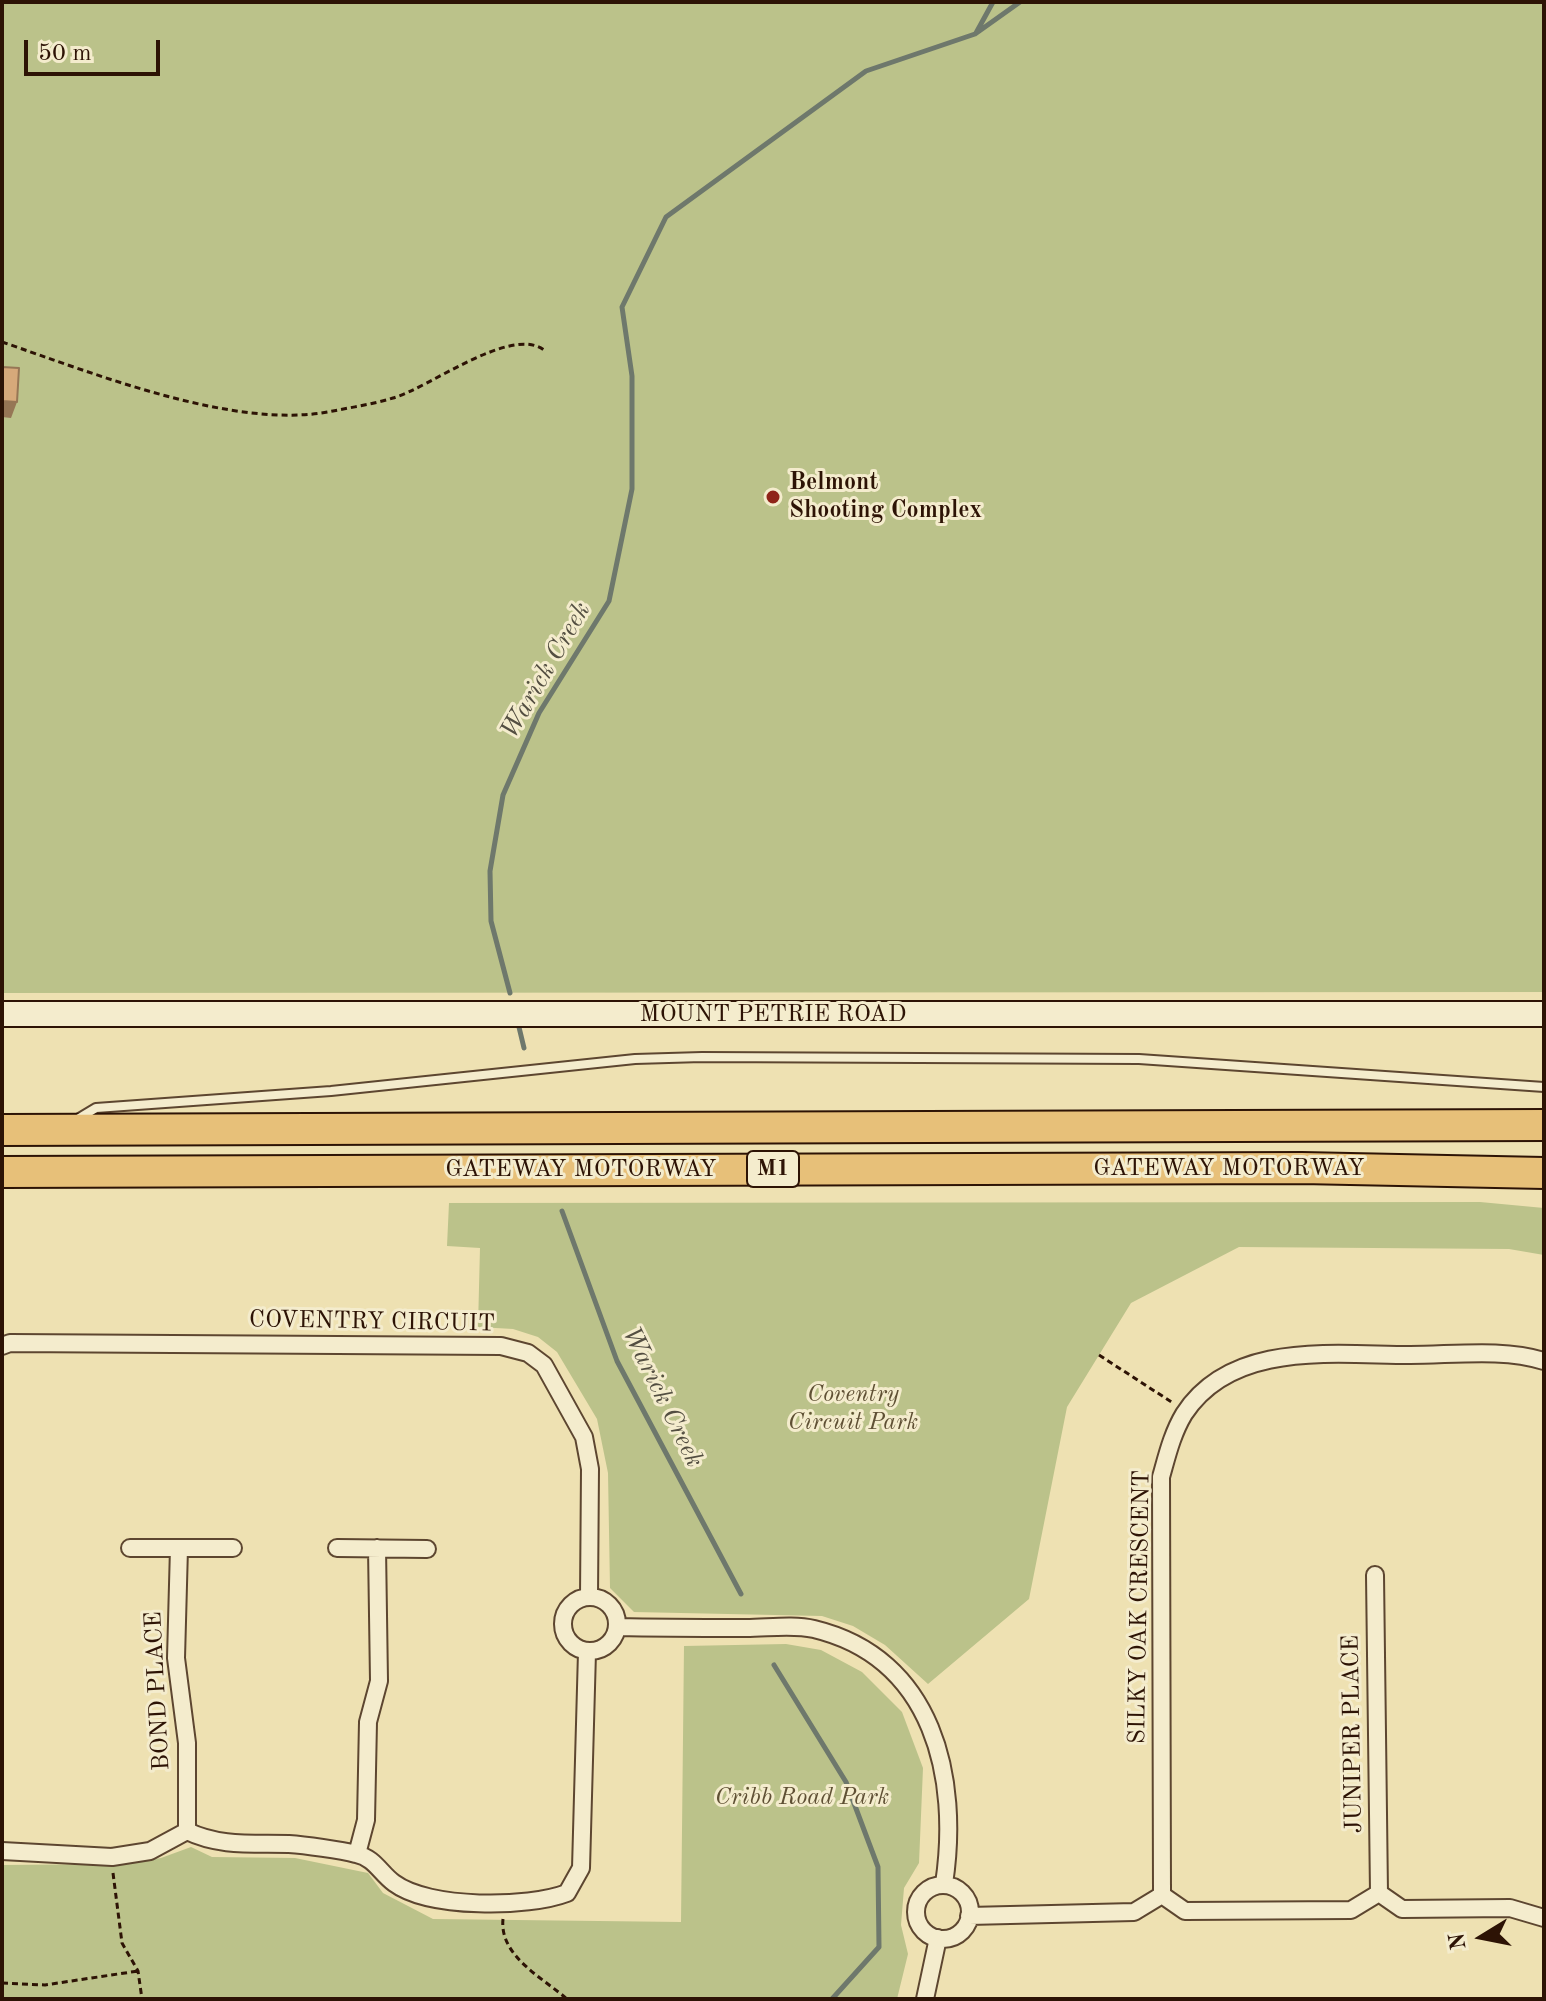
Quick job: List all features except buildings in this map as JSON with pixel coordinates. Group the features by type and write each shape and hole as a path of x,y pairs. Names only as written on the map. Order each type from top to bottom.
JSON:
{"highway":[{"name":"GATEWAY MOTORWAY","path":"2,1130 1544,1125"},
{"name":"GATEWAY MOTORWAY","path":"2,1172 1302,1168 1544,1173"}],"street":[{"name":"MOUNT PETRIE ROAD","path":"2,1014 1544,1014"},
{"name":"COVENTRY CIRCUIT","path":"2,1346 10,1343 501,1346 528,1353 544,1365 584,1437 590,1469 589,1596"},
{"name":"SILKY OAK CRESCENT","path":"1162,1895 1161,1477 1174,1433 1186,1411 1234,1372 1264,1359 1298,1355 1494,1354 1544,1361"},
{"path":"130,1548 233,1548"},
{"name":"BOND PLACE","path":"179,1548 176,1658 187,1743 187,1831"},
{"path":"337,1548 427,1549"},
{"path":"357,1854 366,1820 368,1722 379,1681 377,1548"},
{"name":"JUNIPER PLACE","path":"1375,1575 1379,1893"},
{"path":"589,1596 611,1605 618,1627 608,1646 587,1652 570,1642 563,1623 571,1604 589,1596"},
{"path":"618,1627 811,1629 843,1639 875,1657 902,1682 926,1713 939,1748 948,1823 944,1884"},
{"path":"2,1851 112,1857 150,1851 187,1831 212,1843 294,1844 357,1854 375,1862 393,1883 419,1896 445,1901 546,1901 567,1893 581,1868 587,1652"},
{"path":"944,1884 964,1894 969,1916 958,1934 938,1938 921,1927 916,1908 925,1891 944,1884"},
{"path":"969,1916 1134,1912 1162,1895 1185,1911 1351,1910 1379,1893 1402,1909 1510,1908 1544,1918"},
{"path":"925,1999 938,1938"}],"lane":[{"path":"58,1131 96,1108 331,1091 648,1058 1139,1059 1544,1087"}],"path":[{"path":"2,342 226,411 272,415 329,412 396,398 428,380 516,344 537,345 544,350"},
{"path":"1099,1355 1186,1411"},
{"path":"112,1857 113,1894 122,1943 138,1971 142,1999"},
{"path":"505,1901 502,1929 519,1961 567,1999"},
{"path":"2,1983 45,1985 138,1971"}],"green space":[{"name":"Belmont Shooting Complex","path":"2,2 1544,2 1544,992 2,993"},
{"name":"Coventry Circuit Park","path":"1480,1202 1544,1208 1544,1255 1509,1249 1239,1247 1131,1303 1067,1407 1029,1599 928,1684 885,1645 853,1626 822,1616 634,1612 610,1588 608,1473 597,1419 557,1352 538,1337 513,1329 478,1327 480,1248 447,1246 449,1203"},
{"name":"Cribb Road Park","path":"786,1644 821,1650 862,1672 902,1712 923,1768 919,1863 904,1888 901,1925 908,1954 897,1999 2,1999 2,1865 120,1864 161,1858 191,1847 212,1857 295,1858 368,1873 383,1893 433,1919 681,1922 684,1646"}],"waterway":[{"path":"976,33 993,2"},
{"name":"Warick Creek","path":"510,993 491,921 490,871 503,795 539,713 609,601 632,489 632,376 622,307 666,217 866,71 975,34 1020,2"},
{"name":"Warick Creek","path":"518,1023 524,1048"},
{"name":"Warick Creek","path":"562,1211 617,1361 741,1594"},
{"name":"Warick Creek","path":"774,1665 846,1782 878,1867 879,1947 832,1999"}],"place":[{"name":"Belmont Shooting Complex","path":"773,497"}]}
